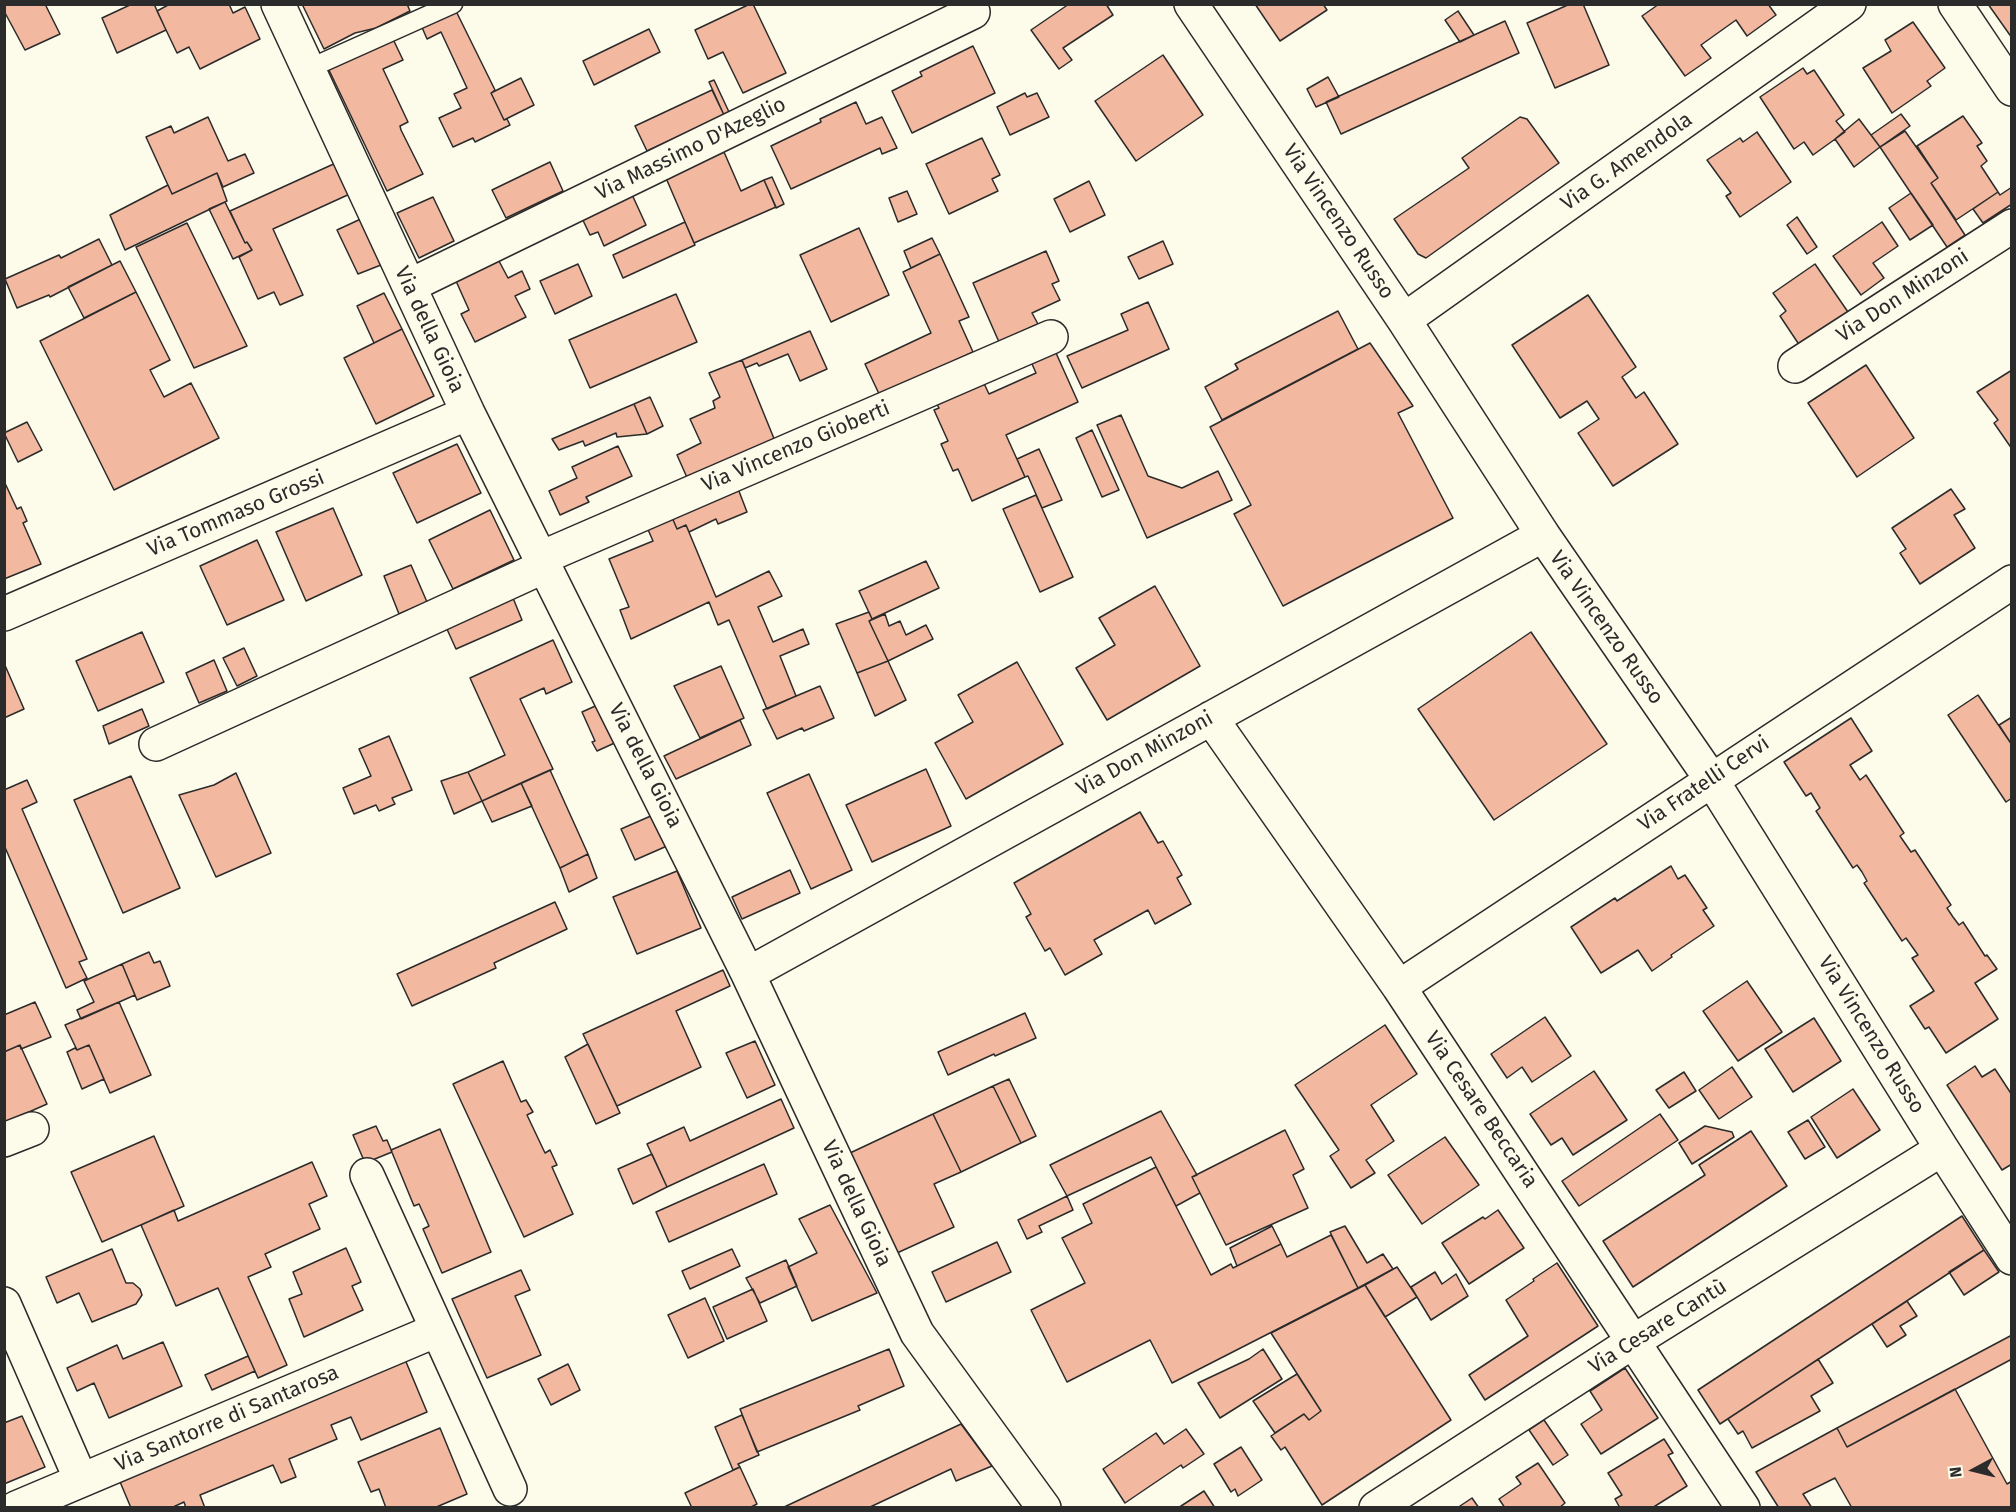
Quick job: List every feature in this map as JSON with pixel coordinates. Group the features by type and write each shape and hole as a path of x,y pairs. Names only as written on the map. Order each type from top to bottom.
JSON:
{"street":[{"name":"Via della Gioia","path":"278,4 468,413 748,974 916,1333 1044,1508"},
{"name":"Via Vincenzo Russo","path":"1191,4 1404,320 1543,535 1711,779 2012,1258"},
{"name":"Via G. Amendola","path":"1404,320 1849,4"},
{"path":"1955,4 2012,89"},
{"name":"Via Massimo D'Azeglio","path":"409,286 973,12"},
{"name":"Via Don Minzoni","path":"1795,366 2012,226"},
{"name":"Via Vincenzo Gioberti","path":"156,744 543,562 1051,337"},
{"name":"Via Tommaso Grossi","path":"4,614 468,413"},
{"name":"Via Don Minzoni","path":"748,974 1543,535"},
{"name":"Via Fratelli Cervi","path":"1399,987 2012,582"},
{"name":"Via Cesare Beccaria","path":"1211,718 1399,987 1743,1508"},
{"name":"Via Cesare Cantù","path":"1376,1508 1634,1341 1942,1149"},
{"path":"367,1175 510,1489"},
{"path":"4,1304 81,1480"},
{"name":"Via Santorre di Santarosa","path":"16,1508 437,1330"}],"lane":[{"path":"308,69 453,4"}],"building":[{"path":"4,4 45,4 60,34 25,50 4,11"},
{"path":"132,4 154,4 166,30 117,53 102,18"},
{"path":"170,4 229,4 233,13 245,7 260,39 200,69 189,47 177,53 157,11"},
{"path":"302,4 407,4 410,11 376,28 355,33 324,49"},
{"path":"753,4 786,73 743,93 723,52 708,59 695,30"},
{"path":"1069,4 1106,4 1113,15 1063,48 1072,60 1059,69 1031,30"},
{"path":"1255,4 1323,4 1327,10 1280,41"},
{"path":"1570,4 1583,4 1609,65 1555,88 1527,23"},
{"path":"1659,4 1768,4 1776,15 1747,36 1736,20 1701,45 1711,58 1685,76 1642,16"},
{"path":"1988,4 2012,4 2012,38"},
{"path":"455,9 495,90 491,93 504,120 507,119 510,125 475,142 473,138 453,147 439,118 461,108 454,94 467,88 441,32 427,39 421,25"},
{"path":"1458,11 1474,35 1460,42 1445,20"},
{"path":"1505,21 1519,53 1341,134 1326,102"},
{"path":"1913,22 1945,68 1927,81 1931,86 1892,113 1863,68 1891,51 1885,40"},
{"path":"649,29 660,52 594,85 583,61"},
{"path":"392,37 403,60 383,69 408,122 400,126 401,130 423,174 387,191 328,68"},
{"path":"973,46 995,93 912,133 892,91 922,76 920,72"},
{"path":"1163,55 1203,115 1136,161 1095,101"},
{"path":"1803,68 1807,74 1814,70 1844,115 1836,121 1845,132 1813,155 1804,142 1794,149 1760,97"},
{"path":"1328,77 1339,97 1316,107 1307,89"},
{"path":"521,78 534,105 504,120 491,93"},
{"path":"714,80 729,112 724,115 709,82"},
{"path":"712,90 724,115 647,151 635,126"},
{"path":"1025,93 1027,97 1037,93 1049,117 1010,135 997,107"},
{"path":"856,102 866,124 882,117 897,148 882,154 880,148 791,189 771,146"},
{"path":"1901,114 1910,126 1880,147 1871,135"},
{"path":"1963,116 1982,143 1977,146 1987,161 1981,166 1998,192 1956,220 1931,183 1938,178 1917,146"},
{"path":"208,117 228,161 245,154 254,173 223,187 217,173 172,194 146,137 171,126 174,133"},
{"path":"1520,117 1527,119 1559,163 1426,258 1418,254 1394,219 1469,168 1462,158"},
{"path":"1859,119 1880,147 1854,167 1835,139"},
{"path":"1905,131 1938,178 1931,183 1965,235 1947,247 1880,147"},
{"path":"1757,132 1791,182 1740,217 1726,196 1731,193 1707,160 1740,138 1743,142"},
{"path":"982,138 1000,175 992,179 998,191 949,214 926,164"},
{"path":"724,152 741,191 764,180 776,207 694,243 666,178"},
{"path":"338,162 352,193 273,229 303,295 280,305 274,292 258,299 239,257 252,250 247,242 245,243 230,211"},
{"path":"550,162 563,191 506,218 492,190"},
{"path":"217,173 227,201 125,250 110,215 168,185 172,194"},
{"path":"772,177 784,204 776,208 764,180"},
{"path":"1089,181 1105,215 1070,232 1054,199"},
{"path":"2012,187 2012,204 1983,223 1973,209 1998,192 2000,195"},
{"path":"629,188 646,225 604,246 598,232 590,235 579,212"},
{"path":"907,191 917,214 898,222 889,198"},
{"path":"1911,193 1933,225 1910,240 1889,208"},
{"path":"433,197 454,241 419,258 397,213"},
{"path":"225,202 245,243 247,242 252,250 233,259 209,209"},
{"path":"365,217 386,263 358,274 337,230"},
{"path":"1797,217 1817,247 1807,254 1787,225"},
{"path":"685,222 695,245 623,278 613,255"},
{"path":"1882,222 1898,246 1873,263 1884,278 1861,295 1833,256"},
{"path":"187,223 247,346 194,368 136,247"},
{"path":"859,228 889,295 831,322 800,255"},
{"path":"932,238 940,254 911,268 904,251"},
{"path":"99,239 112,265 50,297 49,295 17,308 5,279 59,255 61,258"},
{"path":"1163,241 1173,264 1139,279 1128,257"},
{"path":"1046,251 1059,281 1052,284 1060,300 1032,313 1038,324 999,342 973,283"},
{"path":"940,254 969,317 959,321 973,352 880,396 865,364 931,333 903,272"},
{"path":"120,261 136,292 84,318 68,287"},
{"path":"499,261 508,278 522,271 530,289 515,296 526,317 475,342 461,314 469,310 456,281"},
{"path":"578,264 592,296 555,314 540,281"},
{"path":"1815,264 1848,312 1800,346 1780,316 1786,311 1773,293"},
{"path":"136,292 170,360 150,370 164,397 191,383 219,438 114,490 40,341"},
{"path":"384,293 402,329 374,343 357,306"},
{"path":"676,294 697,342 590,388 569,340"},
{"path":"1588,295 1636,367 1622,377 1636,398 1644,392 1678,444 1613,486 1578,433 1599,419 1587,401 1560,418 1512,345"},
{"path":"1148,302 1169,349 1082,388 1067,356 1128,330 1121,314"},
{"path":"1338,311 1358,349 1222,420 1205,387 1238,369 1235,364"},
{"path":"402,329 434,396 376,424 344,358"},
{"path":"810,331 827,369 800,381 788,354 759,366 757,363 745,368 742,360"},
{"path":"1370,343 1413,406 1398,413 1453,518 1283,606 1234,514 1251,505 1210,427"},
{"path":"1052,344 1078,402 1006,435 1025,477 972,501 958,469 953,471 941,444 948,441 934,410 939,408 933,397 980,375 989,394 1036,373 1028,355"},
{"path":"742,360 775,441 689,482 677,455 701,443 690,419 715,408 713,401 720,397 709,373"},
{"path":"1866,365 1914,438 1857,477 1808,403"},
{"path":"2012,370 2012,449 1994,423 1998,420 1977,392"},
{"path":"650,397 663,426 647,434 634,404"},
{"path":"634,404 647,434 617,437 616,433 585,446 583,441 559,450 552,439"},
{"path":"1121,415 1148,476 1182,488 1218,471 1232,500 1147,538 1097,425"},
{"path":"27,422 42,450 18,462 4,433"},
{"path":"1092,430 1119,490 1102,497 1076,438"},
{"path":"457,444 481,493 417,523 393,473"},
{"path":"618,446 632,476 586,497 589,502 560,515 549,491 577,478 572,467"},
{"path":"1039,449 1062,500 1042,508 1028,476 1025,477 1017,459"},
{"path":"4,481 17,509 21,507 27,521 23,523 41,564 4,579"},
{"path":"737,486 747,512 718,524 716,519 689,532 686,525 677,529 671,515"},
{"path":"1951,489 1965,509 1954,515 1975,548 1920,584 1900,553 1906,549 1892,528"},
{"path":"1036,495 1073,577 1040,592 1003,509"},
{"path":"333,508 362,575 306,601 276,532"},
{"path":"490,510 514,560 453,589 429,540"},
{"path":"671,515 677,529 686,525 716,597 769,571 782,596 758,607 773,642 803,629 809,644 780,656 796,696 767,709 729,620 718,625 709,602 631,639 620,610 629,607 609,559 653,541 646,525"},
{"path":"257,540 284,600 227,625 200,566"},
{"path":"926,561 939,588 872,619 859,591"},
{"path":"411,565 427,602 399,614 384,576"},
{"path":"1155,586 1200,666 1107,720 1076,668 1115,645 1099,618"},
{"path":"513,598 522,620 456,649 446,627"},
{"path":"869,612 872,619 869,621 888,661 857,673 836,624"},
{"path":"885,614 889,626 900,621 906,635 926,625 933,639 888,661 869,621"},
{"path":"142,632 164,682 98,711 76,661"},
{"path":"1531,632 1607,744 1494,820 1418,709"},
{"path":"553,640 572,682 546,694 544,688 520,699 553,769 482,801 468,772 505,755 470,678"},
{"path":"244,648 257,676 237,686 223,658"},
{"path":"214,660 227,691 199,703 186,673"},
{"path":"888,661 906,700 875,716 857,673"},
{"path":"1017,662 1063,744 966,799 935,743 973,722 958,695"},
{"path":"4,663 24,709 4,718"},
{"path":"721,666 744,718 700,738 674,686"},
{"path":"820,686 834,718 804,731 802,728 777,739 763,710"},
{"path":"1978,695 2012,745 2012,798 2006,802 1948,715"},
{"path":"602,703 619,741 597,751 582,712"},
{"path":"142,709 149,726 109,744 103,726"},
{"path":"2012,717 2012,745 1999,725"},
{"path":"1851,718 1872,751 1850,765 1860,780 1866,775 1904,833 1900,836 1911,852 1915,850 1951,905 1947,908 1953,917 1959,925 1963,922 1985,956 1987,955 1997,969 1975,983 1998,1019 1946,1053 1929,1027 1925,1029 1910,1006 1934,991 1912,958 1918,955 1906,938 1902,941 1864,883 1867,881 1862,872 1857,865 1853,868 1816,811 1820,808 1811,793 1806,796 1784,762"},
{"path":"740,720 751,745 676,779 664,756"},
{"path":"389,736 412,790 392,798 395,804 379,811 376,805 354,814 343,788 371,776 359,749"},
{"path":"926,769 951,826 872,862 846,805"},
{"path":"550,770 588,854 560,868 521,783"},
{"path":"468,772 482,801 454,814 441,781"},
{"path":"236,773 271,853 216,877 179,795 214,785"},
{"path":"809,774 852,870 811,889 767,793"},
{"path":"131,776 180,888 123,913 74,800"},
{"path":"27,780 37,802 22,809 87,959 79,962 87,978 66,988 4,845 4,790"},
{"path":"521,783 532,806 492,822 482,801"},
{"path":"1140,812 1158,843 1163,841 1182,875 1177,878 1191,904 1155,924 1148,910 1094,940 1102,954 1065,975 1050,948 1045,951 1026,917 1031,914 1014,883"},
{"path":"653,815 667,846 635,860 621,829"},
{"path":"588,854 597,878 569,892 560,868"},
{"path":"1671,866 1678,879 1685,875 1707,908 1703,910 1714,926 1652,971 1638,950 1601,973 1571,927 1615,898 1617,901"},
{"path":"790,870 800,893 742,919 732,897"},
{"path":"677,871 701,928 637,954 613,897"},
{"path":"555,902 567,929 494,963 496,968 412,1006 397,974"},
{"path":"149,952 154,963 160,961 170,986 137,1000 122,964"},
{"path":"122,964 135,995 81,1019 77,1010 94,1002 84,981"},
{"path":"723,970 730,986 676,1011 701,1067 617,1106 583,1034"},
{"path":"1747,981 1782,1032 1738,1061 1703,1011"},
{"path":"35,1002 51,1037 21,1049 20,1045 4,1052 4,1015"},
{"path":"119,1002 151,1075 110,1093 89,1045 77,1050 65,1025"},
{"path":"1025,1013 1036,1038 948,1075 938,1052"},
{"path":"1545,1017 1571,1056 1532,1082 1522,1067 1507,1078 1491,1054"},
{"path":"1814,1018 1841,1061 1793,1092 1765,1049"},
{"path":"1385,1025 1417,1074 1371,1105 1394,1141 1366,1160 1375,1173 1351,1188 1330,1156 1339,1150 1295,1085"},
{"path":"755,1041 775,1085 747,1098 726,1053"},
{"path":"588,1044 620,1113 596,1124 565,1057"},
{"path":"20,1045 47,1104 4,1123 4,1052"},
{"path":"89,1045 104,1079 82,1089 67,1052"},
{"path":"503,1061 521,1102 526,1100 533,1112 527,1115 545,1153 550,1150 557,1165 552,1167 573,1214 524,1237 453,1084"},
{"path":"1975,1066 1982,1077 1995,1069 2012,1095 2012,1164 2002,1170 1947,1085"},
{"path":"1732,1067 1752,1097 1719,1119 1699,1090"},
{"path":"1594,1071 1627,1120 1573,1155 1562,1138 1551,1145 1530,1114"},
{"path":"1684,1072 1696,1091 1669,1108 1656,1090"},
{"path":"1009,1079 1036,1136 1021,1143 993,1086"},
{"path":"993,1086 1021,1143 961,1172 933,1114"},
{"path":"1853,1089 1880,1130 1837,1158 1811,1117"},
{"path":"781,1099 794,1128 667,1187 647,1144 684,1127 690,1141"},
{"path":"1161,1111 1197,1175 1192,1177 1200,1193 1176,1206 1151,1157 1067,1196 1050,1165"},
{"path":"933,1114 961,1172 934,1184 954,1227 897,1253 850,1153"},
{"path":"1660,1114 1678,1140 1579,1206 1562,1181"},
{"path":"1808,1120 1825,1147 1805,1159 1788,1132"},
{"path":"376,1126 383,1141 387,1140 392,1152 365,1163 353,1135"},
{"path":"1705,1126 1732,1132 1734,1137 1692,1164 1679,1143"},
{"path":"440,1129 491,1252 442,1273 423,1229 429,1226 419,1204 414,1206 391,1150"},
{"path":"1285,1130 1304,1169 1293,1175 1308,1208 1226,1245 1192,1177"},
{"path":"1751,1131 1787,1186 1633,1287 1603,1241 1705,1175 1699,1165"},
{"path":"154,1136 184,1206 102,1242 71,1172"},
{"path":"1445,1137 1479,1185 1422,1224 1388,1175"},
{"path":"652,1154 667,1187 633,1204 618,1169"},
{"path":"312,1162 327,1196 309,1204 320,1229 265,1254 271,1267 248,1277 287,1365 258,1378 218,1288 176,1306 141,1225 174,1210 178,1221"},
{"path":"764,1164 777,1194 669,1242 656,1212"},
{"path":"1156,1167 1211,1275 1231,1264 1233,1268 1281,1244 1287,1257 1331,1235 1358,1288 1172,1383 1150,1340 1067,1382 1031,1310 1085,1283 1062,1238 1092,1223 1083,1204"},
{"path":"1067,1196 1073,1210 1039,1226 1042,1232 1027,1239 1018,1220"},
{"path":"830,1205 877,1293 812,1321 788,1267 817,1253 799,1219"},
{"path":"1498,1210 1524,1248 1469,1284 1442,1243"},
{"path":"1962,1216 1984,1250 1720,1424 1698,1390"},
{"path":"1272,1226 1281,1244 1237,1266 1230,1248"},
{"path":"1345,1226 1367,1263 1383,1254 1393,1269 1358,1288 1330,1232"},
{"path":"997,1242 1011,1272 946,1302 932,1272"},
{"path":"346,1248 361,1282 352,1286 363,1310 304,1337 289,1299 302,1294 293,1272"},
{"path":"112,1249 126,1283 133,1283 140,1289 142,1295 136,1304 92,1322 79,1293 57,1303 46,1277"},
{"path":"732,1249 740,1266 690,1289 682,1271"},
{"path":"1984,1250 1999,1272 1964,1295 1949,1272"},
{"path":"786,1260 797,1286 760,1303 746,1278"},
{"path":"1557,1263 1598,1326 1485,1400 1469,1375 1528,1336 1506,1300"},
{"path":"1397,1267 1417,1297 1385,1317 1365,1285"},
{"path":"521,1270 530,1290 515,1296 541,1355 487,1378 452,1299"},
{"path":"1435,1272 1442,1284 1456,1274 1468,1296 1431,1320 1411,1287"},
{"path":"1365,1285 1451,1420 1322,1505 1285,1447 1281,1450 1271,1436 1304,1414 1309,1420 1321,1411 1271,1333"},
{"path":"753,1289 767,1321 727,1339 713,1307"},
{"path":"705,1298 724,1341 688,1358 668,1315"},
{"path":"1907,1301 1917,1316 1900,1326 1906,1335 1887,1347 1872,1324"},
{"path":"2012,1335 2012,1359 1847,1447 1837,1428"},
{"path":"163,1342 182,1386 109,1418 94,1383 77,1391 67,1368 117,1345 123,1359"},
{"path":"889,1349 904,1386 858,1406 860,1410 757,1452 740,1409"},
{"path":"1263,1349 1282,1379 1220,1418 1198,1383 1249,1359"},
{"path":"248,1356 255,1371 212,1390 205,1375"},
{"path":"404,1357 427,1412 361,1440 351,1417 331,1425 337,1439 289,1459 296,1477 281,1483 273,1465 200,1495 205,1508 186,1508 184,1502 171,1508 131,1508 118,1477"},
{"path":"1818,1359 1833,1383 1811,1396 1820,1411 1752,1448 1743,1431 1738,1434 1728,1419"},
{"path":"568,1364 580,1390 551,1405 538,1379"},
{"path":"1625,1368 1658,1418 1601,1454 1581,1424 1602,1410 1590,1391"},
{"path":"1297,1374 1321,1411 1309,1420 1304,1414 1275,1433 1253,1401"},
{"path":"1955,1389 2007,1484 2012,1481 2012,1508 1852,1508 1835,1478 1803,1494 1812,1508 1779,1508 1756,1472 1837,1428 1847,1447"},
{"path":"742,1415 759,1455 738,1464 740,1467 733,1470 715,1427"},
{"path":"22,1416 45,1467 4,1484 4,1423"},
{"path":"1544,1420 1568,1455 1553,1465 1529,1430"},
{"path":"961,1424 992,1466 956,1481 951,1469 868,1508 782,1508"},
{"path":"440,1428 467,1494 434,1508 386,1508 379,1489 371,1492 358,1462"},
{"path":"1186,1429 1204,1454 1183,1468 1181,1465 1125,1503 1103,1469 1156,1433 1164,1444"},
{"path":"1664,1439 1673,1453 1668,1455 1687,1486 1652,1508 1620,1508 1615,1499 1622,1495 1608,1473"},
{"path":"1241,1447 1262,1480 1238,1496 1235,1489 1231,1492 1214,1464"},
{"path":"1538,1463 1565,1503 1559,1508 1505,1508 1499,1499 1521,1484 1516,1477"},
{"path":"740,1467 757,1504 749,1508 692,1508 685,1493"},
{"path":"1204,1491 1215,1508 1178,1508"},
{"path":"1472,1498 1479,1508 1457,1508"}]}
